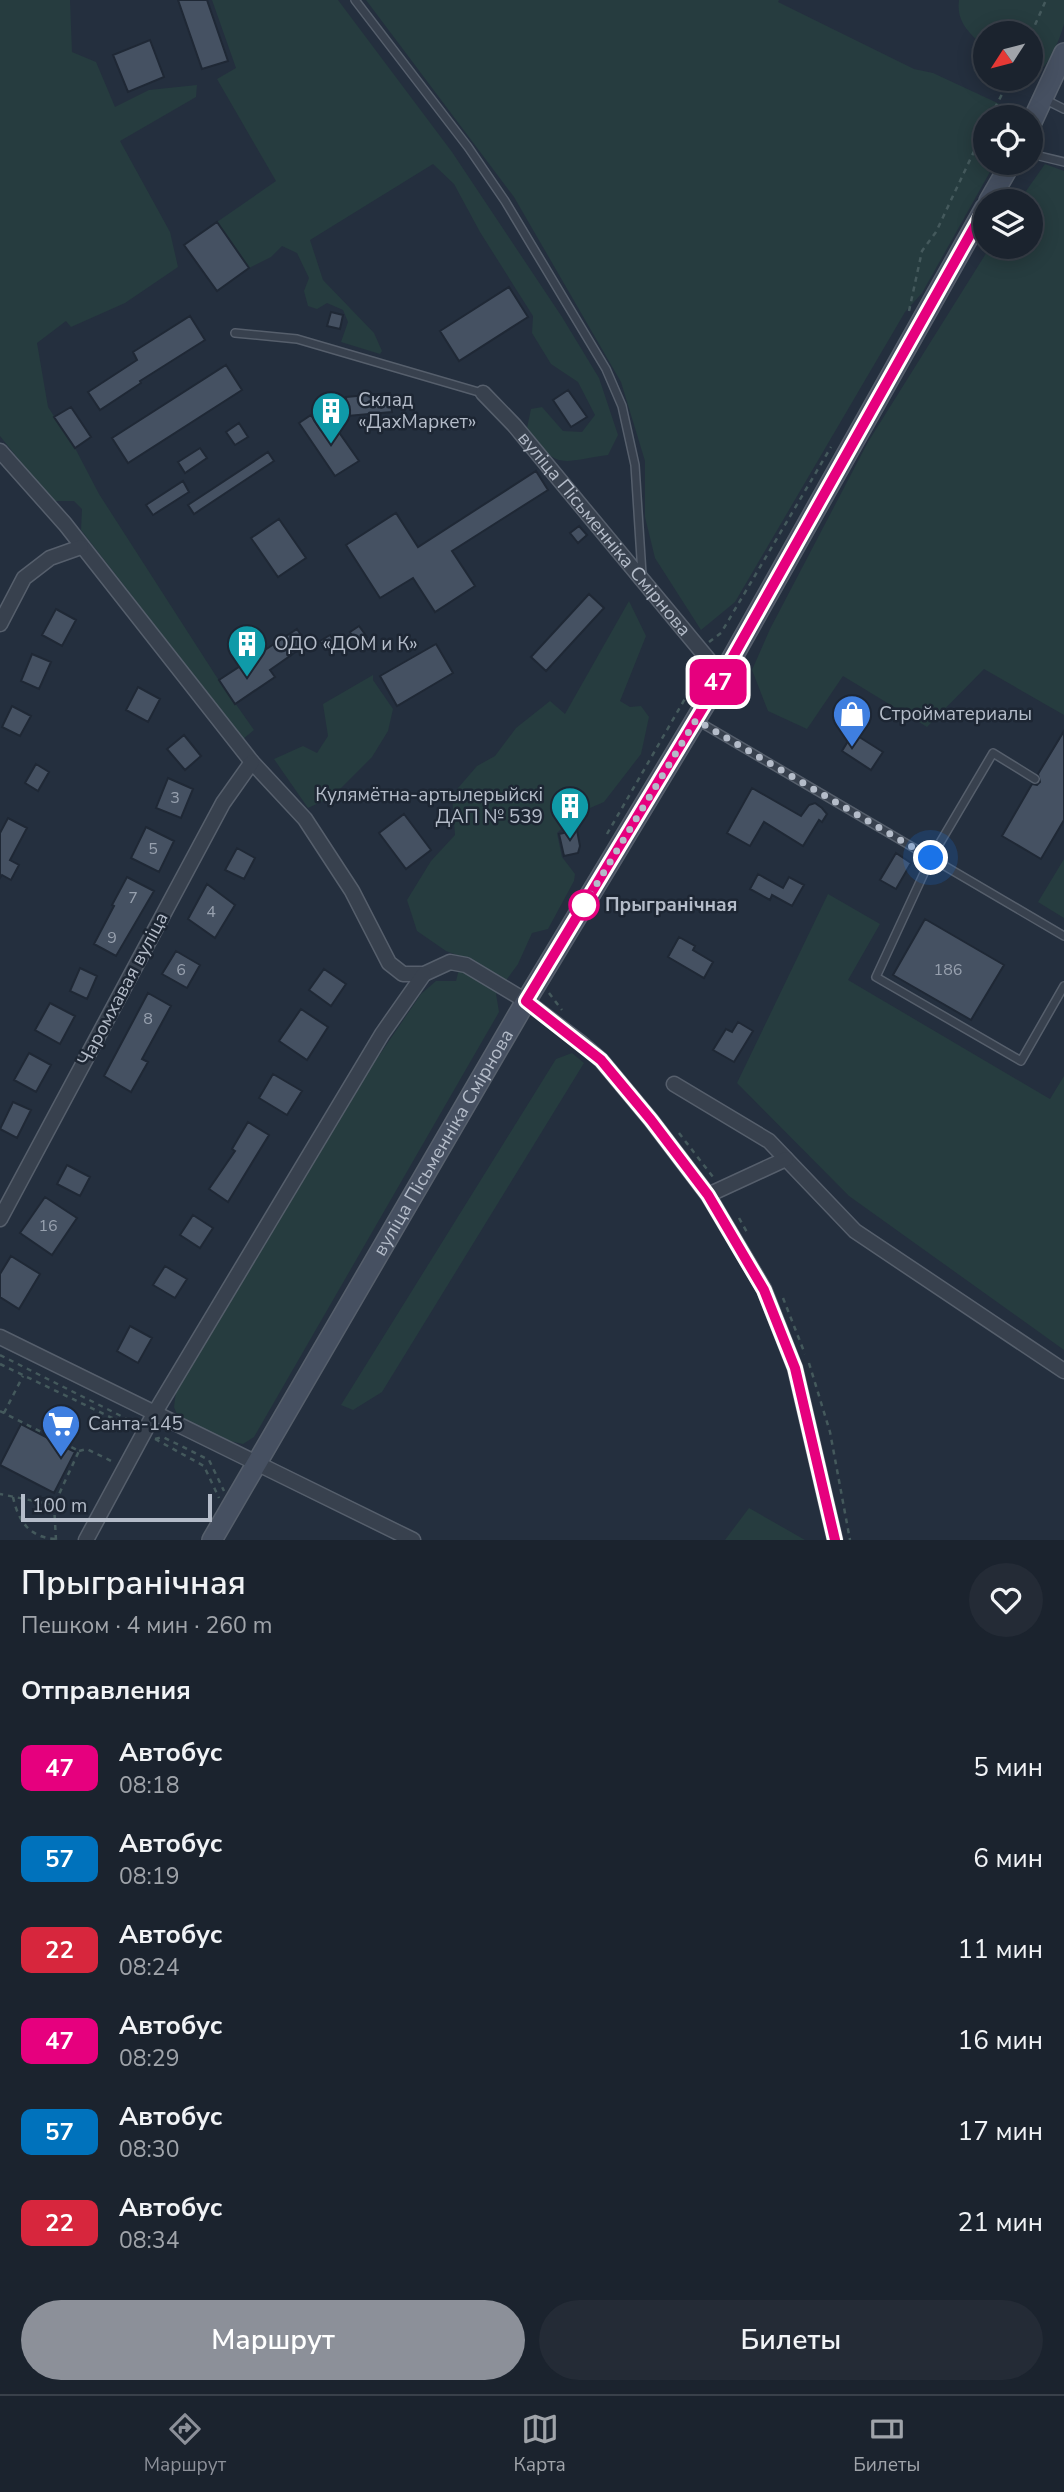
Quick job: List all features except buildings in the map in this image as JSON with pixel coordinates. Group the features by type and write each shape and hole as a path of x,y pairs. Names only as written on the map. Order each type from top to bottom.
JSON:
{"main road":[{"path":"1041,105 1064,53"},
{"name":"вуліца Пісьменніка Смірнова","path":"212,1540 526,1001 722,676 973,229"}],"street":[{"name":"вуліца Пісьменніка Смірнова","path":"483,393 523,436 722,676"},
{"path":"0,451 65,524 252,762 305,819 352,891 389,963 403,974 424,974 450,961 466,965 526,1001 601,1060 651,1120 708,1195 764,1290 795,1368 835,1540"},
{"path":"0,624 24,578 50,558 81,547"},
{"name":"Чаромхавая вуліца","path":"0,1219 223,803 252,762"},
{"path":"86,1540 154,1414 382,1034 424,974"},
{"path":"674,1084 769,1141 855,1231 1064,1371"},
{"path":"708,1195 786,1159"},
{"path":"0,1337 413,1540"}],"lane":[{"path":"355,0 468,147 505,201 606,369 622,406 635,465 642,582"},
{"path":"1044,99 1064,109"},
{"path":"1043,157 1064,162"},
{"path":"235,333 297,339 483,393"},
{"path":"696,720 1064,936"},
{"path":"1035,779 993,753 931,858 876,977 1021,1061 1064,986"}],"path":[{"path":"1037,21 1046,0"},
{"path":"907,317 922,251 936,232 973,153"},
{"path":"601,844 690,690 692,664 700,650 721,633 832,446"},
{"path":"0,1356 129,1420 143,1433 163,1437 209,1460 223,1489 225,1501"},
{"path":"0,1364 143,1433 204,1466 219,1498"},
{"path":"23,1376 2,1412 79,1451 87,1449 114,1462"},
{"path":"12,1497 22,1523 31,1532 44,1539 56,1540 54,1505 79,1451"},
{"path":"0,1494 54,1505"}],"green space":[{"path":"0,0 70,0 72,52 96,62 115,107 149,90 197,85 196,97 120,141 170,232 178,267 125,303 71,327 66,321 37,343 48,407 75,448 99,494 216,676 254,730 243,739 81,530 82,509 74,501 52,501 0,436"},
{"path":"212,0 338,0 452,152 562,317 599,378 618,435 608,455 560,460 545,451 527,428 531,409 542,407 563,431 582,432 595,415 578,382 551,364 532,333 533,316 480,232 454,184 433,164 310,240 323,280 374,333 382,351 380,354 341,342 348,322 343,310 327,303 317,309 308,306 304,291 309,278 297,253 282,246 271,257 249,268 217,222 276,181 217,79 236,68"},
{"path":"366,0 779,0 778,2 914,69 933,73 1002,105 973,105 973,175 988,175 980,189 973,189 973,202 922,293 905,312 735,602 701,630 655,558 645,517 645,461 621,382 514,197"},
{"path":"959,0 1064,0 1064,24 1056,46 1043,67 1043,21 973,21 973,36 962,21"},
{"path":"1045,164 1064,171 1064,715 984,669 927,727 843,676 807,729 768,711 752,670 770,629 868,442 982,259 1043,259 1043,189 1027,189 1037,175 1043,175"},
{"path":"629,601 646,636 620,701 630,707 641,706 649,717 641,754 604,802 576,814 557,833 562,857 575,874 574,881 548,929 532,933 518,964 496,994 499,1012 254,1437 243,1444 229,1441 178,1417 174,1407 176,1391 376,1060 421,994 436,981 456,981 462,957 446,951 417,931 407,900 431,861 455,835 452,795 477,766 495,756 516,728 550,701 565,714"},
{"path":"373,675 373,680 393,709 388,731 372,757 333,796 308,808 274,759 303,746 317,753 328,736 323,704"},
{"path":"1064,859 1064,918 1038,902"},
{"path":"828,894 880,924 848,980 1050,1099 1064,1076 1064,1350 849,1196 737,1083"},
{"path":"572,1053 584,1063 382,1392 353,1410 341,1405 556,1059"},
{"path":"749,1508 805,1540 725,1540"}],"bus line":[{"name":"47","path":"835,1540 795,1368 764,1290 724,1220 651,1120 601,1060 526,1001 722,676 973,229"}],"place":[{"name":"Склад «ДахМаркет»","path":"331,445"},
{"name":"ОДО «ДОМ и К»","path":"247,678"},
{"name":"Стройматериалы","path":"852,748"},
{"name":"Кулямётна-артылерыйскі ДАП № 539","path":"570,840"},
{"name":"Прыгранічная","path":"584,905"},
{"name":"Санта-145","path":"61,1458"}],"route":[{"path":"584,905 696,720 931,858"}]}
